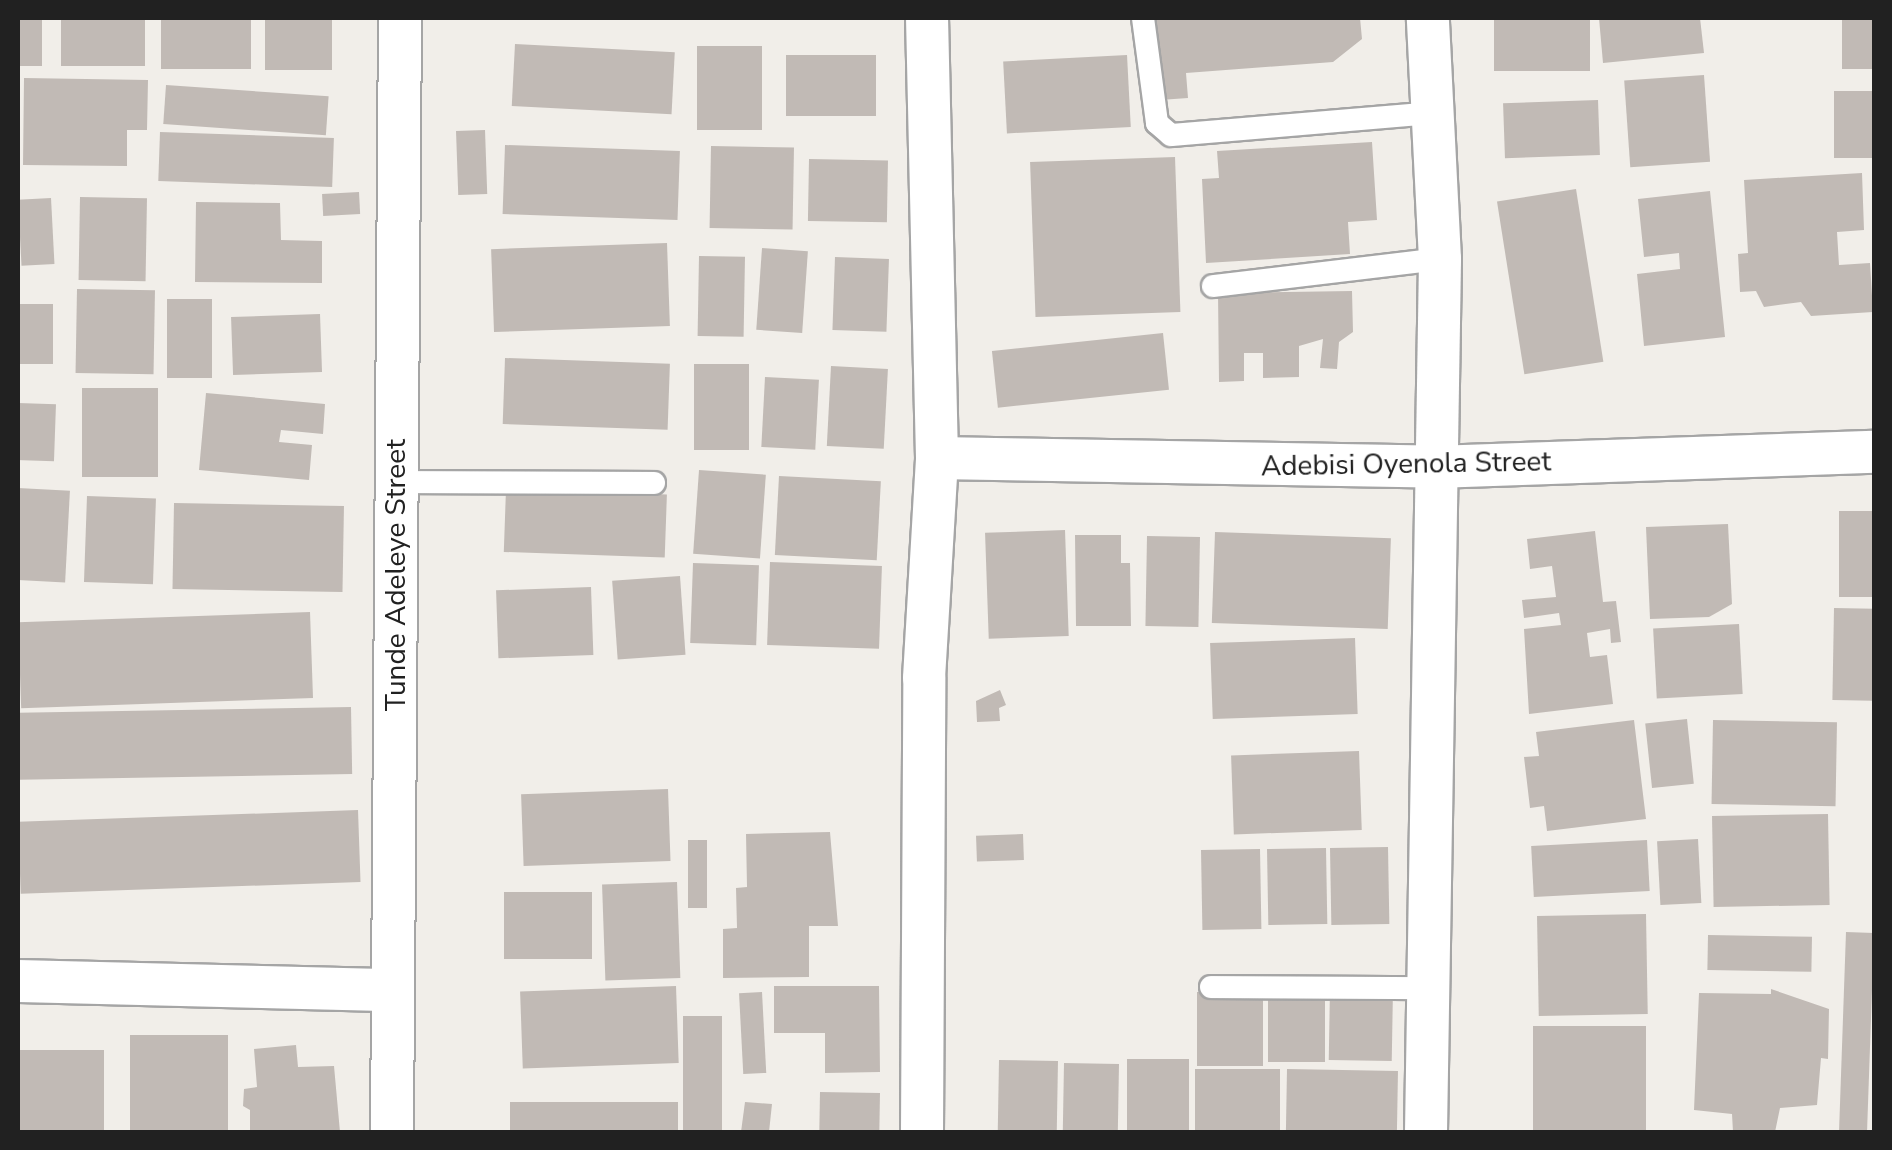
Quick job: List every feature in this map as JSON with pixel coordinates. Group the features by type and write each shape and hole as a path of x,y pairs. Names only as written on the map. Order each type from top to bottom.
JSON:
{"street":[{"name":"Tunde Adeleye Street","path":"392,1132 400,18"},
{"path":"922,1132 924,678 937,458 926,18"},
{"path":"1426,1132 1440,259 1428,18"},
{"name":"Adebisi Oyenola Street","path":"937,458 1435,467 1874,452"},
{"path":"18,981 393,990"}],"lane":[{"path":"1144,18 1157,123 1171,136 1432,113"},
{"path":"1213,286 1440,259"},
{"path":"396,482 654,483"},
{"path":"1211,986 1428,988"}],"building":[{"path":"18,18 42,18 42,66 18,66"},
{"path":"61,18 145,18 145,66 61,66"},
{"path":"161,18 251,18 251,69 161,69"},
{"path":"265,18 332,18 332,70 265,70"},
{"path":"1154,18 1360,18 1362,39 1333,62 1186,73 1188,98 1160,100"},
{"path":"1494,18 1590,18 1590,71 1494,71"},
{"path":"1599,18 1700,18 1704,53 1603,63"},
{"path":"1842,18 1874,18 1874,69 1842,69"},
{"path":"515,44 675,52 672,114 512,106"},
{"path":"697,46 762,46 762,130 697,130"},
{"path":"786,55 876,55 876,116 786,116"},
{"path":"1127,55 1131,127 1007,133 1003,61"},
{"path":"1704,75 1710,162 1630,167 1624,81"},
{"path":"24,78 148,80 147,130 127,130 127,166 23,165"},
{"path":"166,85 329,96 326,135 163,124"},
{"path":"1834,91 1874,91 1874,158 1834,158"},
{"path":"1598,100 1600,155 1505,158 1503,103"},
{"path":"485,130 487,194 458,195 456,131"},
{"path":"160,132 334,138 332,187 158,181"},
{"path":"1372,142 1377,220 1348,222 1350,254 1206,263 1202,179 1219,178 1217,151"},
{"path":"505,145 680,151 677,220 503,214"},
{"path":"711,146 794,147 793,229 710,228"},
{"path":"1175,157 1180,312 1035,317 1030,162"},
{"path":"809,159 888,160 887,222 808,221"},
{"path":"1862,173 1864,230 1837,232 1839,265 1870,263 1873,312 1811,316 1801,302 1764,307 1756,291 1740,292 1738,254 1748,253 1744,180"},
{"path":"1576,189 1603,362 1524,374 1497,202"},
{"path":"1710,191 1725,337 1644,346 1637,274 1680,269 1679,253 1644,257 1638,199"},
{"path":"359,192 360,214 323,216 322,194"},
{"path":"80,197 147,198 146,281 79,280"},
{"path":"51,198 54,264 21,266 18,200"},
{"path":"196,202 280,203 281,240 322,241 322,283 195,282"},
{"path":"667,243 670,326 494,332 491,249"},
{"path":"762,248 808,251 802,333 756,330"},
{"path":"699,256 745,257 744,337 698,336"},
{"path":"835,257 889,259 886,332 832,330"},
{"path":"77,289 155,290 154,374 76,373"},
{"path":"1352,291 1353,332 1339,342 1337,369 1320,368 1323,339 1299,346 1299,377 1263,378 1263,353 1244,353 1244,381 1219,382 1218,293"},
{"path":"167,299 212,299 212,378 167,378"},
{"path":"18,304 53,304 53,364 18,364"},
{"path":"320,314 322,372 233,375 231,317"},
{"path":"1163,333 1169,390 998,408 992,351"},
{"path":"505,358 670,364 668,430 503,424"},
{"path":"694,364 749,364 749,450 694,450"},
{"path":"831,366 888,369 884,449 827,446"},
{"path":"765,377 819,380 815,450 761,447"},
{"path":"82,388 158,388 158,477 82,477"},
{"path":"206,393 325,404 323,434 281,430 279,442 312,445 309,480 199,470"},
{"path":"18,403 56,404 54,461 18,460"},
{"path":"699,470 766,475 760,558 693,554"},
{"path":"779,476 881,481 877,560 775,555"},
{"path":"18,488 70,491 65,583 18,580"},
{"path":"506,489 667,495 665,558 504,552"},
{"path":"87,496 156,498 153,584 84,582"},
{"path":"174,503 344,506 342,592 172,589"},
{"path":"1839,511 1874,511 1874,597 1839,597"},
{"path":"1728,524 1732,604 1709,617 1650,619 1646,527"},
{"path":"1065,530 1069,636 989,639 985,533"},
{"path":"1595,531 1603,602 1616,601 1621,642 1611,643 1610,629 1587,633 1590,657 1607,655 1613,704 1529,714 1524,629 1561,625 1559,613 1524,618 1522,600 1556,597 1552,566 1530,569 1527,539"},
{"path":"1215,532 1391,538 1388,629 1212,623"},
{"path":"1075,535 1121,535 1121,563 1130,563 1131,626 1076,626"},
{"path":"1147,536 1200,537 1198,627 1145,626"},
{"path":"770,562 882,566 879,649 767,645"},
{"path":"693,563 759,565 756,645 690,643"},
{"path":"680,576 686,655 618,660 612,581"},
{"path":"591,587 593,655 498,658 496,590"},
{"path":"1834,608 1874,609 1872,701 1832,700"},
{"path":"310,612 313,698 21,708 18,622"},
{"path":"1739,624 1743,694 1657,698 1653,629"},
{"path":"1355,638 1358,714 1213,719 1210,643"},
{"path":"1000,690 1006,705 999,708 1000,721 977,722 976,701"},
{"path":"351,707 352,774 19,780 18,713"},
{"path":"1687,719 1694,784 1652,788 1645,723"},
{"path":"1634,720 1646,819 1547,831 1544,806 1530,808 1524,757 1539,756 1536,732"},
{"path":"1713,720 1837,722 1836,806 1712,804"},
{"path":"1359,751 1362,830 1234,834 1231,755"},
{"path":"668,789 671,861 524,866 521,794"},
{"path":"358,810 361,882 21,894 18,822"},
{"path":"1828,814 1830,905 1714,907 1712,816"},
{"path":"830,832 838,926 809,926 809,977 723,978 723,929 737,928 736,888 747,887 746,834"},
{"path":"1023,834 1024,860 977,862 976,836"},
{"path":"1698,839 1701,903 1660,905 1657,841"},
{"path":"688,840 707,840 707,908 688,908"},
{"path":"1647,840 1650,891 1534,897 1531,846"},
{"path":"1388,847 1389,924 1331,925 1330,848"},
{"path":"1326,848 1327,924 1268,925 1267,849"},
{"path":"1260,849 1261,929 1202,930 1201,850"},
{"path":"677,882 680,978 605,981 602,885"},
{"path":"504,892 592,892 592,959 504,959"},
{"path":"1646,914 1648,1014 1539,1016 1537,916"},
{"path":"1846,932 1874,933 1867,1132 1839,1132"},
{"path":"1708,935 1812,937 1811,972 1707,970"},
{"path":"676,986 679,1063 523,1068 520,991"},
{"path":"774,986 879,986 880,1072 825,1073 825,1033 774,1033"},
{"path":"1330,988 1393,989 1392,1061 1329,1060"},
{"path":"1771,989 1829,1009 1828,1059 1821,1058 1817,1105 1780,1108 1775,1132 1733,1132 1732,1114 1694,1110 1699,993 1771,994"},
{"path":"1268,991 1325,991 1325,1062 1268,1062"},
{"path":"762,992 766,1073 743,1074 739,993"},
{"path":"1197,992 1263,992 1263,1066 1197,1066"},
{"path":"683,1016 722,1016 722,1132 683,1132"},
{"path":"1533,1026 1646,1026 1646,1130 1533,1130"},
{"path":"130,1035 228,1035 228,1132 130,1132"},
{"path":"296,1045 298,1067 334,1066 340,1132 250,1132 250,1110 243,1106 244,1089 257,1087 254,1049"},
{"path":"18,1050 104,1050 104,1132 18,1132"},
{"path":"1127,1059 1189,1059 1189,1132 1127,1132"},
{"path":"999,1060 1058,1061 1057,1132 998,1132"},
{"path":"1064,1063 1119,1064 1118,1132 1063,1132"},
{"path":"1195,1069 1280,1069 1280,1132 1195,1132"},
{"path":"1287,1069 1398,1071 1397,1132 1286,1132"},
{"path":"820,1092 880,1093 879,1132 819,1132"},
{"path":"510,1102 678,1102 678,1132 510,1132"},
{"path":"745,1102 772,1104 769,1132 741,1132"}]}
